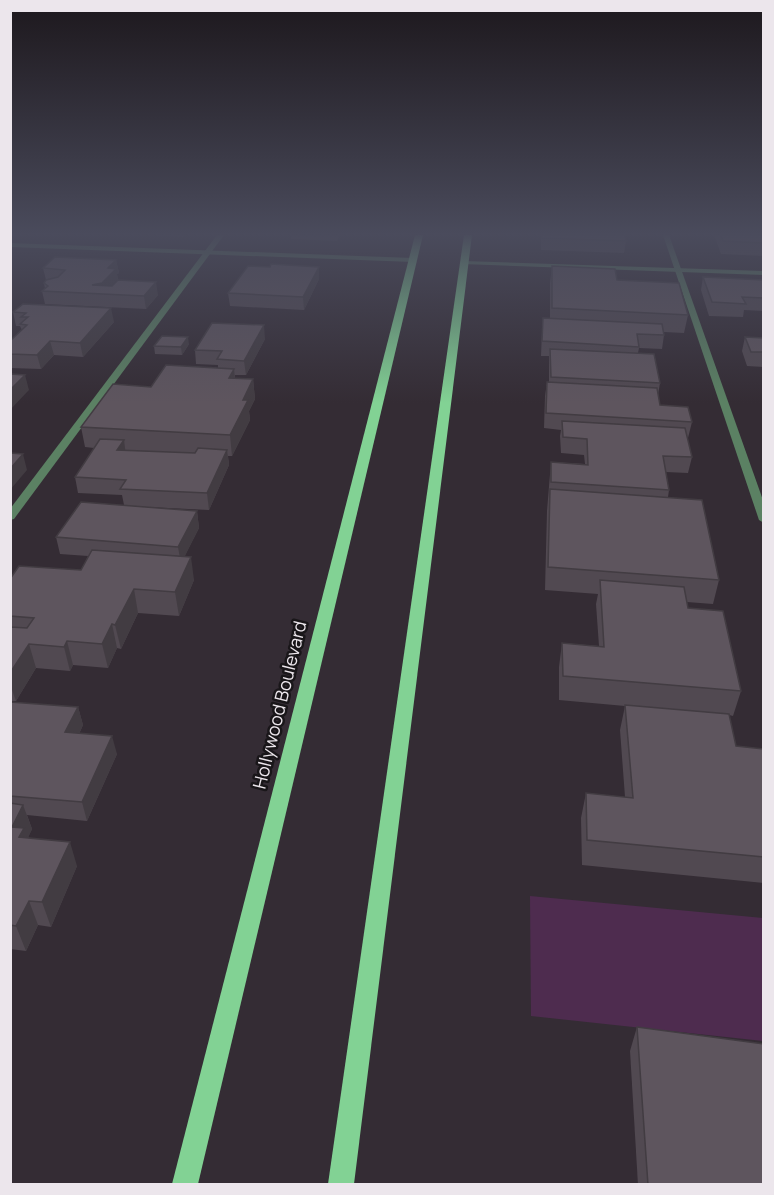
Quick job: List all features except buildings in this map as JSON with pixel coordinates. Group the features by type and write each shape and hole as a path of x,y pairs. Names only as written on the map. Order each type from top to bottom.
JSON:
{"main road":[{"name":"Hollywood Boulevard","path":"185,1185 405,291"},
{"path":"341,1185 460,291"}],"street":[{"path":"10,517 180,291"},
{"path":"685,291 764,520"}],"shaded area":[{"path":"530,896 763,918 763,1041 531,1016"}]}
